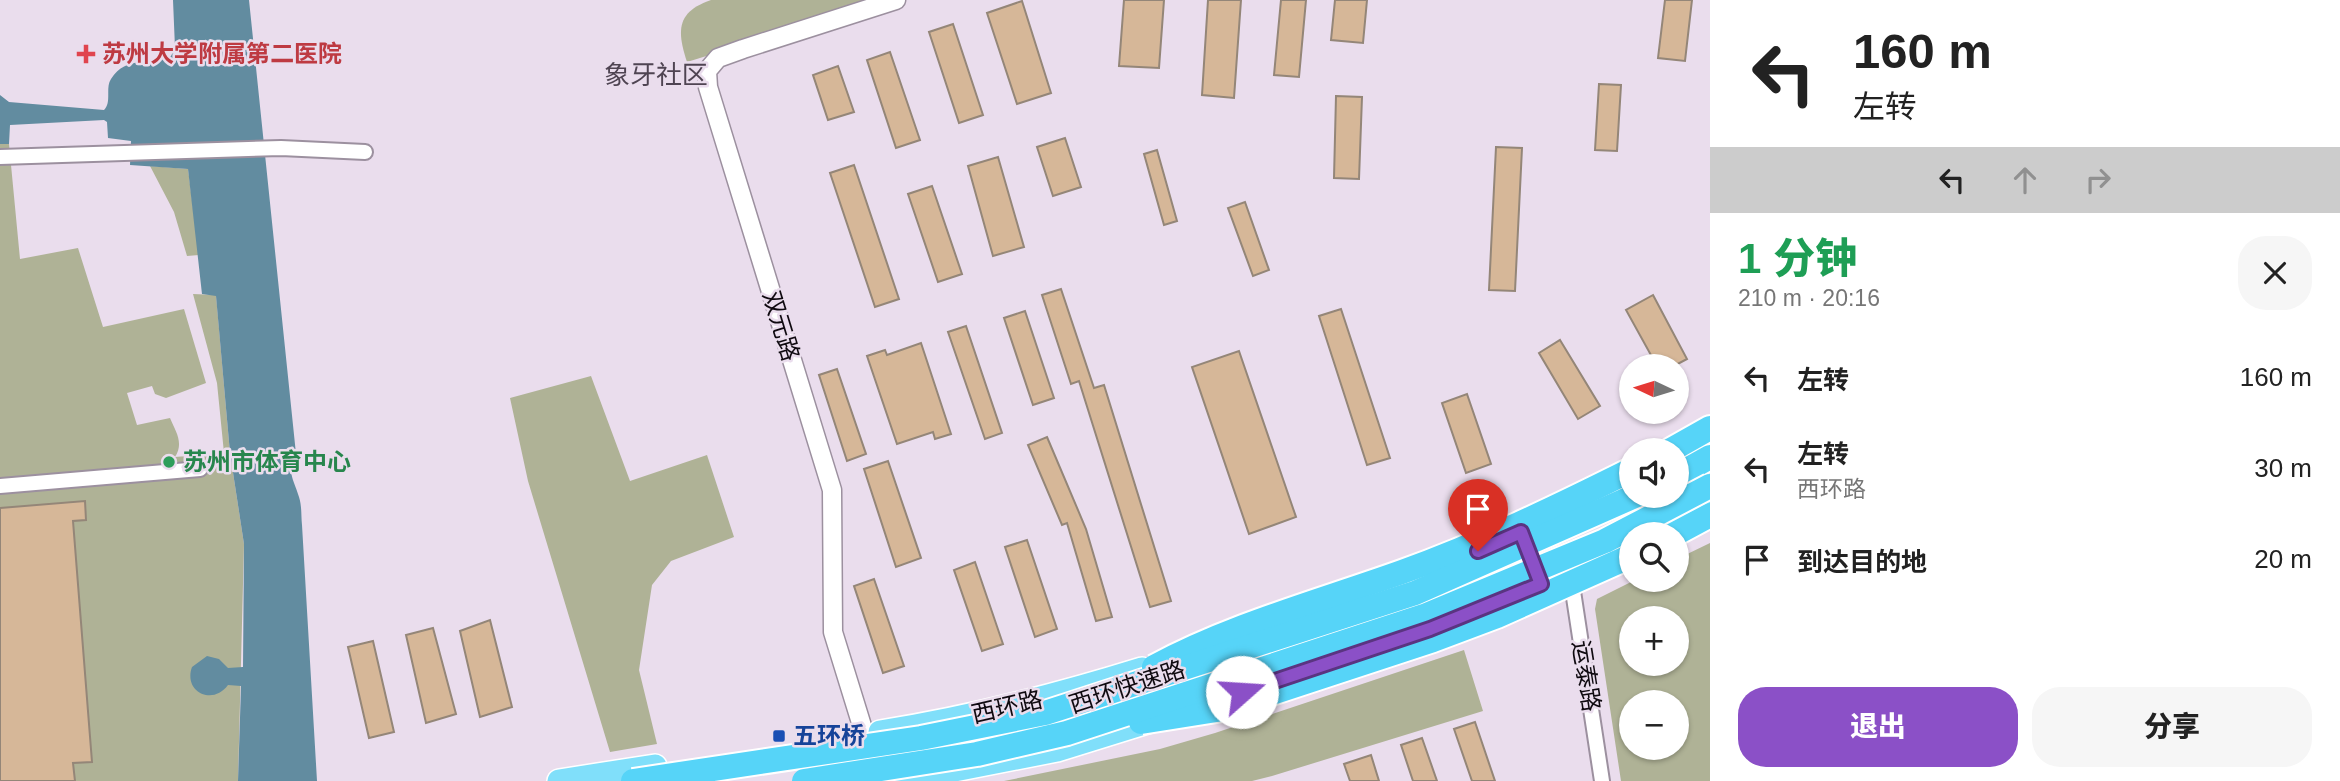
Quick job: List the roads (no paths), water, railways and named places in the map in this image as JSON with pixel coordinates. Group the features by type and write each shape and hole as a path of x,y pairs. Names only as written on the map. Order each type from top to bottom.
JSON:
{"highway":[{"path":"1689,440 1710,428"},
{"path":"1689,469 1710,457"},
{"path":"1097,698 1203,640 1406,571 1619,476"},
{"name":"西环快速路","path":"804,781 977,754 1067,733 1424,617 1605,541 1710,486"},
{"name":"西环快速路","path":"634,781 921,738 1045,713 1415,593 1619,503"},
{"path":"1689,526 1710,515"},
{"path":"1067,733 1223,709 1497,616 1619,561"}],"main road":[{"path":"1689,451 1710,439"},
{"name":"西环路","path":"559,781 943,722 1042,700 1413,579 1619,487"},
{"path":"1672,522 1710,502"},
{"path":"1521,532 1541,584"},
{"path":"898,781 1057,750 1430,629 1619,549"}],"street":[{"name":"双元路","path":"879,781 833,632 832,489 708,87 707,71 718,58 743,48 896,0"},
{"path":"0,157 121,151 281,148 365,152"},
{"path":"0,486 201,469"},
{"name":"运泰路","path":"1570,571 1602,781"}],"water":[{"path":"173,0 249,0 296,454 291,471 301,507 317,781 238,781 241,686 228,685 215,695 208,695 195,689 190,676 192,667 207,656 219,659 228,668 243,667 244,544 230,453 216,296 202,294 188,169 130,165 131,141 108,138 107,122 104,120 10,125 9,144 0,144 0,95 9,102 104,110 108,103 109,83 117,71 131,64 171,56 175,48"}],"place":[{"name":"苏州大学附属第二医院","path":"86,54"},
{"name":"苏州市体育中心","path":"169,462"},
{"name":"五环桥","path":"779,736"}],"district":[{"name":"象牙社区","path":"656,75"}]}
